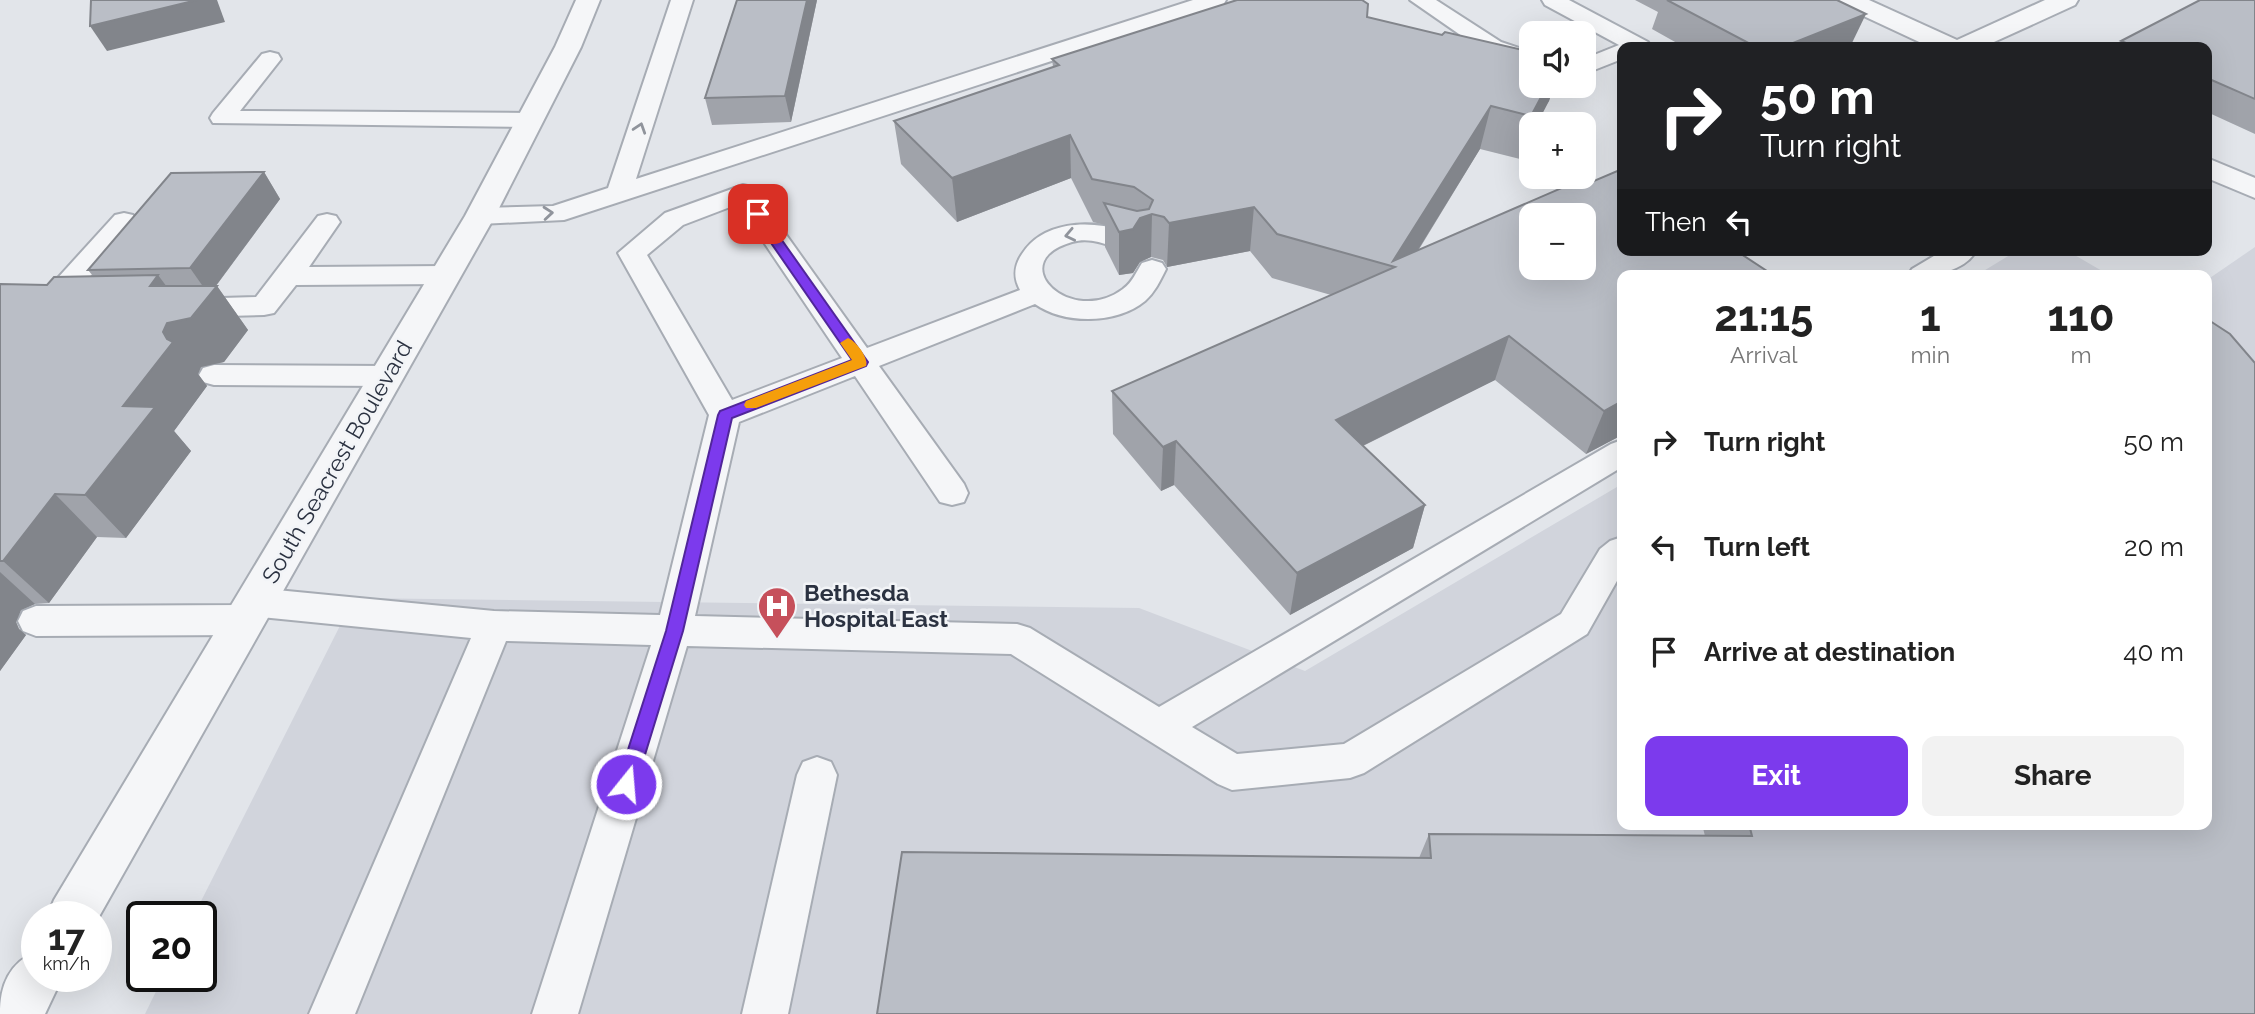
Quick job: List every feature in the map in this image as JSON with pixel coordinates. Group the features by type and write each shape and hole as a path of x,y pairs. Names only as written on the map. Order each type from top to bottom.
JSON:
{"street":[{"name":"South Seacrest Boulevard","path":"81,901 480,216 588,0"},
{"path":"1849,0 1940,42"},
{"path":"1973,42 2066,0"},
{"path":"2212,169 2255,189"},
{"path":"16,1014 29,992"}],"lane":[{"path":"619,193 682,0"},
{"path":"480,216 555,214 1215,0"},
{"path":"1421,0 1493,47 1519,56"},
{"path":"1553,0 1622,42"},
{"path":"1596,62 1617,54"},
{"path":"270,59 222,118 530,120"},
{"path":"555,1014 674,631 725,415 632,253 674,219 743,193 953,493"},
{"path":"86,309 45,310 124,221"},
{"path":"154,308 264,306 327,222"},
{"path":"1136,245 1118,235 1076,233 1057,238 1042,247 1031,259 1028,272 1038,293 1061,305 1081,309 1104,308 1124,302 1140,293 1150,280 1152,269"},
{"path":"1930,270 1954,256"},
{"path":"288,276 446,275"},
{"path":"725,415 1038,293"},
{"path":"214,375 387,376"},
{"path":"1158,727 1617,455"},
{"path":"36,621 251,611 494,626 1017,639 1232,772 1350,761 1574,624 1617,554"},
{"path":"332,1014 494,626"},
{"path":"765,1014 817,775"}],"shaded area":[{"name":"Bethesda Hospital East","path":"2255,247 2255,1014 145,1014 156,992 217,992 217,901 201,901 354,598 1139,608 1305,671 1617,487 1617,830 2212,830 2212,277"},
{"path":"2008,256 2076,256 2100,270 1985,270"}],"building":[{"path":"91,0 197,0 90,26"},
{"path":"737,0 807,0 785,96 705,98"},
{"path":"1237,0 1362,0 1368,4 1367,17 1519,49 1519,98 1541,98 1533,112 1519,113 1491,106 1393,261 1519,206 1519,280 1596,280 1596,203 1527,203 1559,189 1596,189 1596,180 1617,171 1617,256 1744,256 1765,270 1617,270 1617,404 1604,411 1509,336 1336,420 1425,505 1297,573 1176,441 1163,447 1112,391 1395,267 1277,234 1254,207 1169,223 1164,217 1152,214 1140,218 1133,229 1119,232 1104,203 1137,211 1149,209 1153,200 1134,187 1092,179 1070,135 952,178 894,121 1059,65 1052,59"},
{"path":"1667,0 1837,0 1866,14 1796,42 1747,42"},
{"path":"2200,0 2255,0 2255,99 2212,80 2212,42 2121,41"},
{"path":"264,172 190,268 88,270 171,173"},
{"path":"158,275 150,286 217,286 191,318 167,323 163,332 167,339 173,342 123,406 155,407 85,495 55,494 3,561 0,561 0,284 47,285 54,277"},
{"path":"2212,322 2230,334 2255,363 2255,1014 877,1014 902,852 1431,858 1429,834 1752,836 1750,830 2212,830"}],"slow traffic":[{"path":"751,405 861,362 848,343"}],"place":[{"name":"Bethesda Hospital East","path":"777,640"}],"route":[{"path":"626,784 674,631 725,415 861,362 758,214"}]}
